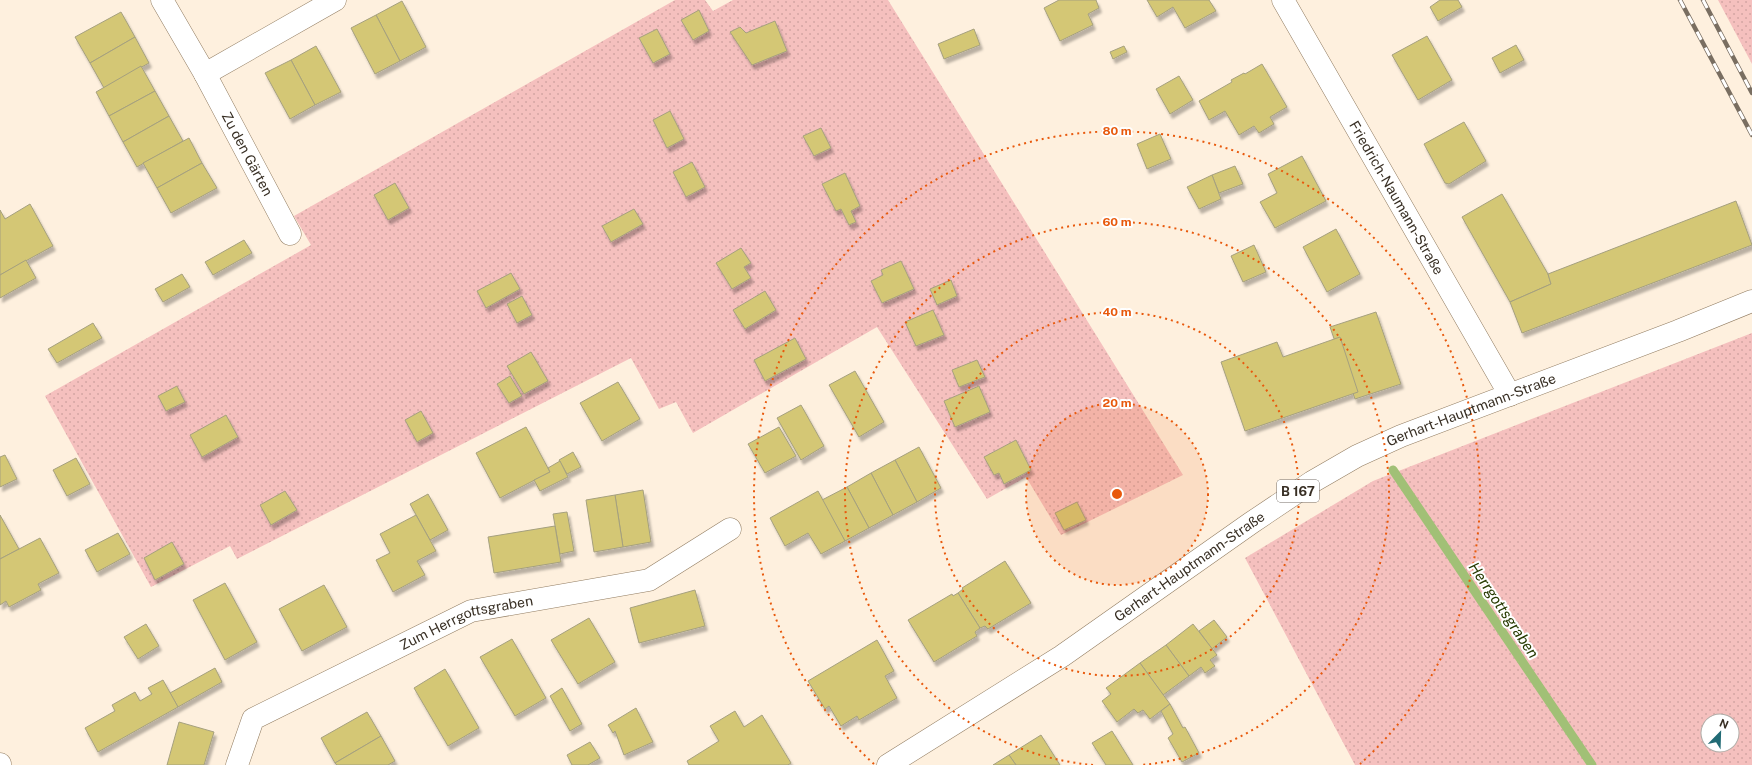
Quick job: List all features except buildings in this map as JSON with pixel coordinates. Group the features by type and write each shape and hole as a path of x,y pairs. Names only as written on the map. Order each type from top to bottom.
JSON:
{"street":[{"name":"Zu den Gärten","path":"162,0 205,74 290,234"},
{"path":"205,74 335,0"},
{"name":"Friedrich-Naumann-Straße","path":"1283,0 1510,395"},
{"name":"Gerhart-Hauptmann-Straße","path":"888,765 1062,656 1251,523 1357,456 1401,436 1678,331 1752,301"},
{"name":"Zum Herrgottsgraben","path":"238,765 253,719 471,611 649,580 730,529"}],"shaded area":[{"path":"675,0 705,0 713,11 733,0 888,0 1183,475 1061,535 1026,477 987,499 877,327 693,433 676,402 659,409 631,358 237,559 230,546 151,587 45,396 311,245 294,216"},
{"path":"1718,0 1752,0 1752,64"},
{"path":"1752,333 1752,765 1355,765 1245,558 1373,481"}],"waterway":[{"name":"Herrgottsgraben","path":"1393,470 1592,765"}],"railway":[{"path":"1680,0 1752,135"},
{"path":"1703,0 1752,93"}]}
